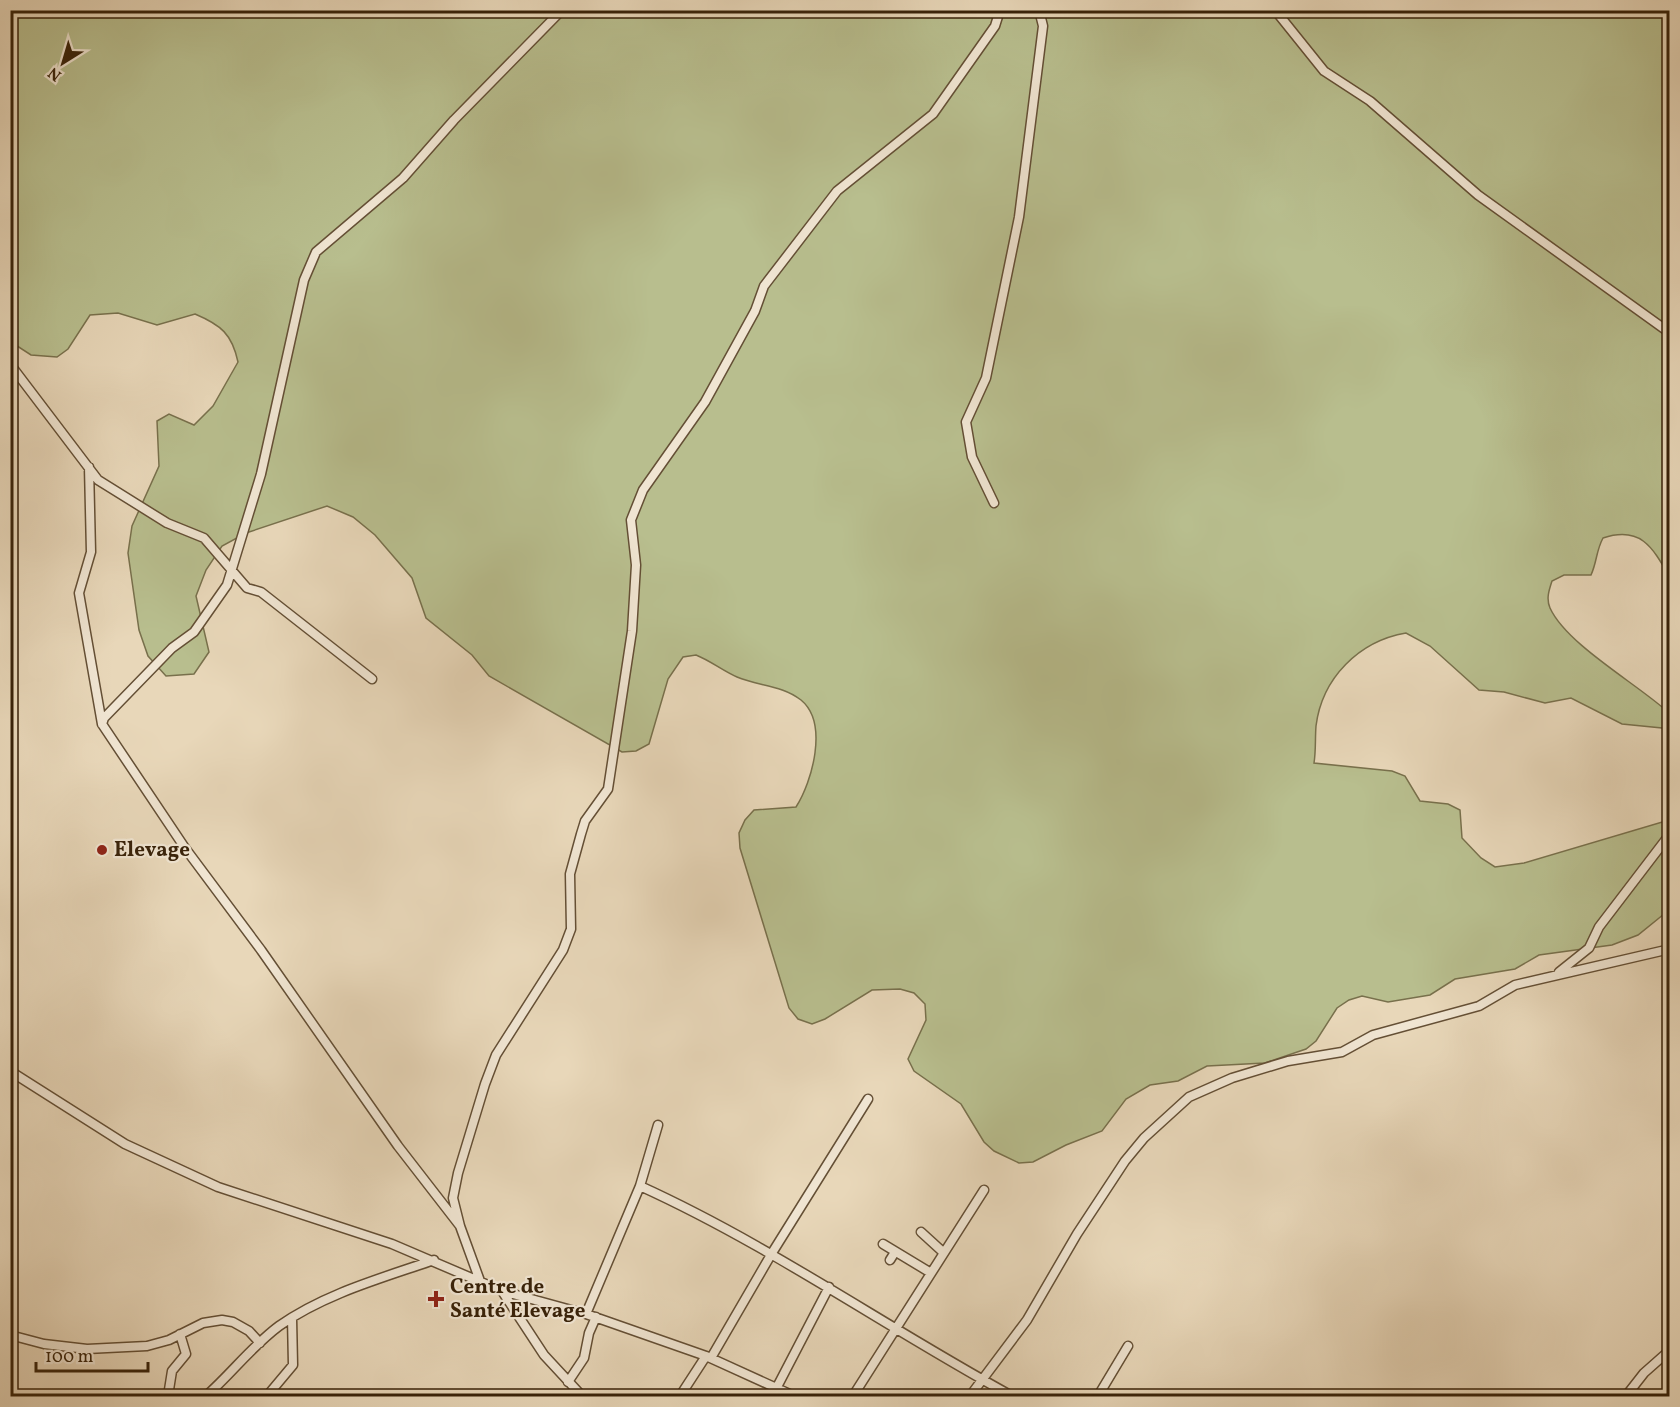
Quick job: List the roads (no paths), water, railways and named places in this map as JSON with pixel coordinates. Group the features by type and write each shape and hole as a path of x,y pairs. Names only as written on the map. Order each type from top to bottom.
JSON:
{"street":[{"path":"102,724 104,718 172,648 194,632 227,585 261,474 304,280 315,252 403,178 454,120 562,10"},
{"path":"480,1281 460,1226 453,1198 458,1173 496,1055 563,950 571,929 570,874 585,821 608,789 632,632 636,565 631,520 643,490 705,402 755,311 764,286 837,191 933,114 995,26 1000,10"},
{"path":"994,503 972,457 966,422 986,378 1019,217 1043,26 1039,10"},
{"path":"1275,10 1324,71 1370,101 1478,195 1670,333"},
{"path":"10,361 98,480 167,523 204,538 247,588 261,592 372,679"},
{"path":"89,467 91,552 79,593 102,724 173,830 261,950 398,1146 460,1226"},
{"path":"1557,974 1589,948 1599,927 1670,834"},
{"path":"970,1396 1027,1320 1077,1234 1125,1161 1144,1138 1189,1098 1212,1084 1298,1059 1342,1052 1373,1035 1479,1006 1515,986 1557,974 1670,949"},
{"path":"10,1071 125,1144 218,1187 434,1260 502,1291 596,1317 708,1357 794,1396"},
{"path":"680,1396 708,1357 868,1099"},
{"path":"586,1314 640,1186 658,1125"},
{"path":"640,1186 700,1213 772,1253 1012,1396"},
{"path":"853,1396 984,1191"},
{"path":"921,1232 944,1253"},
{"path":"883,1244 893,1256 931,1273"},
{"path":"206,1396 260,1343 292,1318 354,1288 434,1260"},
{"path":"777,1387 829,1287"},
{"path":"502,1291 544,1355 582,1396"},
{"path":"568,1382 584,1358 589,1333 596,1317"},
{"path":"267,1396 293,1365 292,1318"},
{"path":"10,1335 44,1344 87,1349 147,1346 203,1323 222,1320 232,1322 249,1331 260,1343"},
{"path":"168,1396 172,1371 186,1354 180,1334"},
{"path":"1098,1396 1128,1346"},
{"path":"1626,1396 1644,1373 1670,1350"}],"place":[{"name":"Elevage","path":"102,850"},
{"name":"Centre de Santé Elevage","path":"436,1299"}]}
